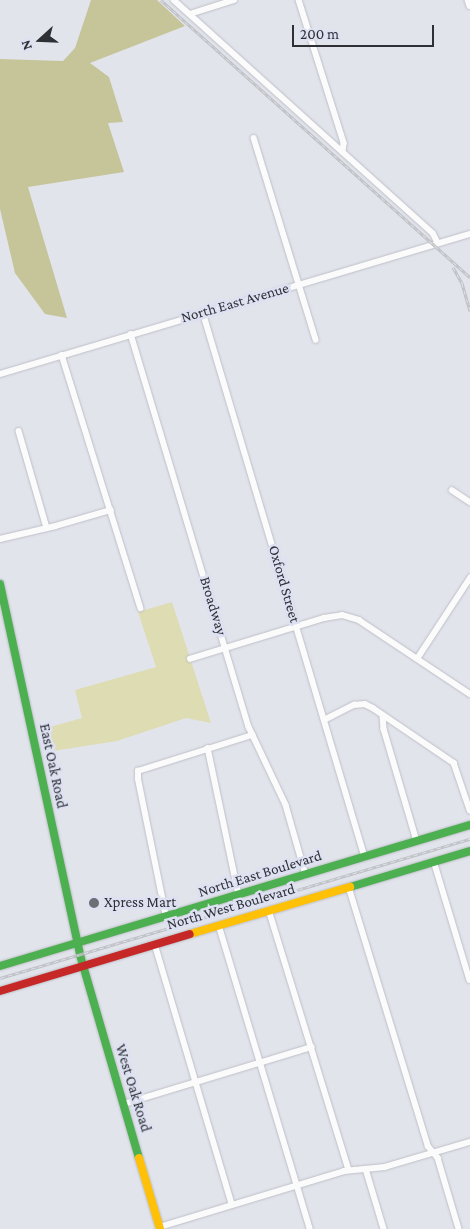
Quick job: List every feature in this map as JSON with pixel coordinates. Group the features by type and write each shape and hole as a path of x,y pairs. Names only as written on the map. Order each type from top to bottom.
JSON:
{"main road":[{"name":"East Oak Road","path":"0,584 80,954"},
{"name":"North East Boulevard","path":"0,966 470,825"},
{"name":"North West Boulevard","path":"0,990 470,851"},
{"name":"West Oak Road","path":"80,954 160,1228"}],"street":[{"path":"174,0 432,233 438,243"},
{"path":"190,14 234,0"},
{"path":"299,0 344,142 343,152"},
{"path":"468,0 470,6"},
{"path":"254,138 316,340"},
{"name":"North East Avenue","path":"0,374 470,234"},
{"name":"Oxford Street","path":"203,312 365,856"},
{"name":"Broadway","path":"131,334 252,735 286,805 306,874"},
{"path":"62,355 71,390 91,443 140,608"},
{"path":"18,432 48,528"},
{"path":"452,490 470,502"},
{"path":"0,539 111,510"},
{"path":"417,659 470,578"},
{"path":"190,659 333,616 351,616 470,694"},
{"path":"324,720 358,704 369,705 454,763 470,810"},
{"path":"384,715 384,728 417,841"},
{"path":"166,917 137,774 142,768 252,735"},
{"path":"208,748 238,895"},
{"path":"434,862 470,980"},
{"path":"350,886 425,1138 428,1146 438,1158 459,1229"},
{"path":"269,910 349,1170"},
{"path":"220,925 310,1229"},
{"path":"155,944 232,1204"},
{"path":"124,1104 312,1047"},
{"path":"160,1228 232,1204 349,1170 385,1166 470,1142"},
{"path":"366,1169 384,1229"}],"shaded area":[{"path":"91,0 157,0 185,26 90,63 109,77 123,122 108,123 124,172 28,187 67,318 45,314 15,273 0,209 0,59 63,61 75,48"},
{"path":"172,602 211,723 186,718 117,741 47,752 43,729 82,718 75,690 156,667 138,612"}],"railway":[{"path":"161,0 470,277"},
{"path":"453,267 462,283 470,311"},
{"path":"0,978 470,839"}],"traffic: fast":[{"path":"0,584 80,955 139,1158"},
{"path":"0,966 470,825"},
{"path":"350,887 470,851"}],"traffic: slow":[{"path":"190,934 350,887"},
{"path":"139,1158 160,1229"}],"traffic: jam":[{"path":"0,991 190,934"}],"place":[{"name":"Xpress Mart","path":"94,903"}]}
